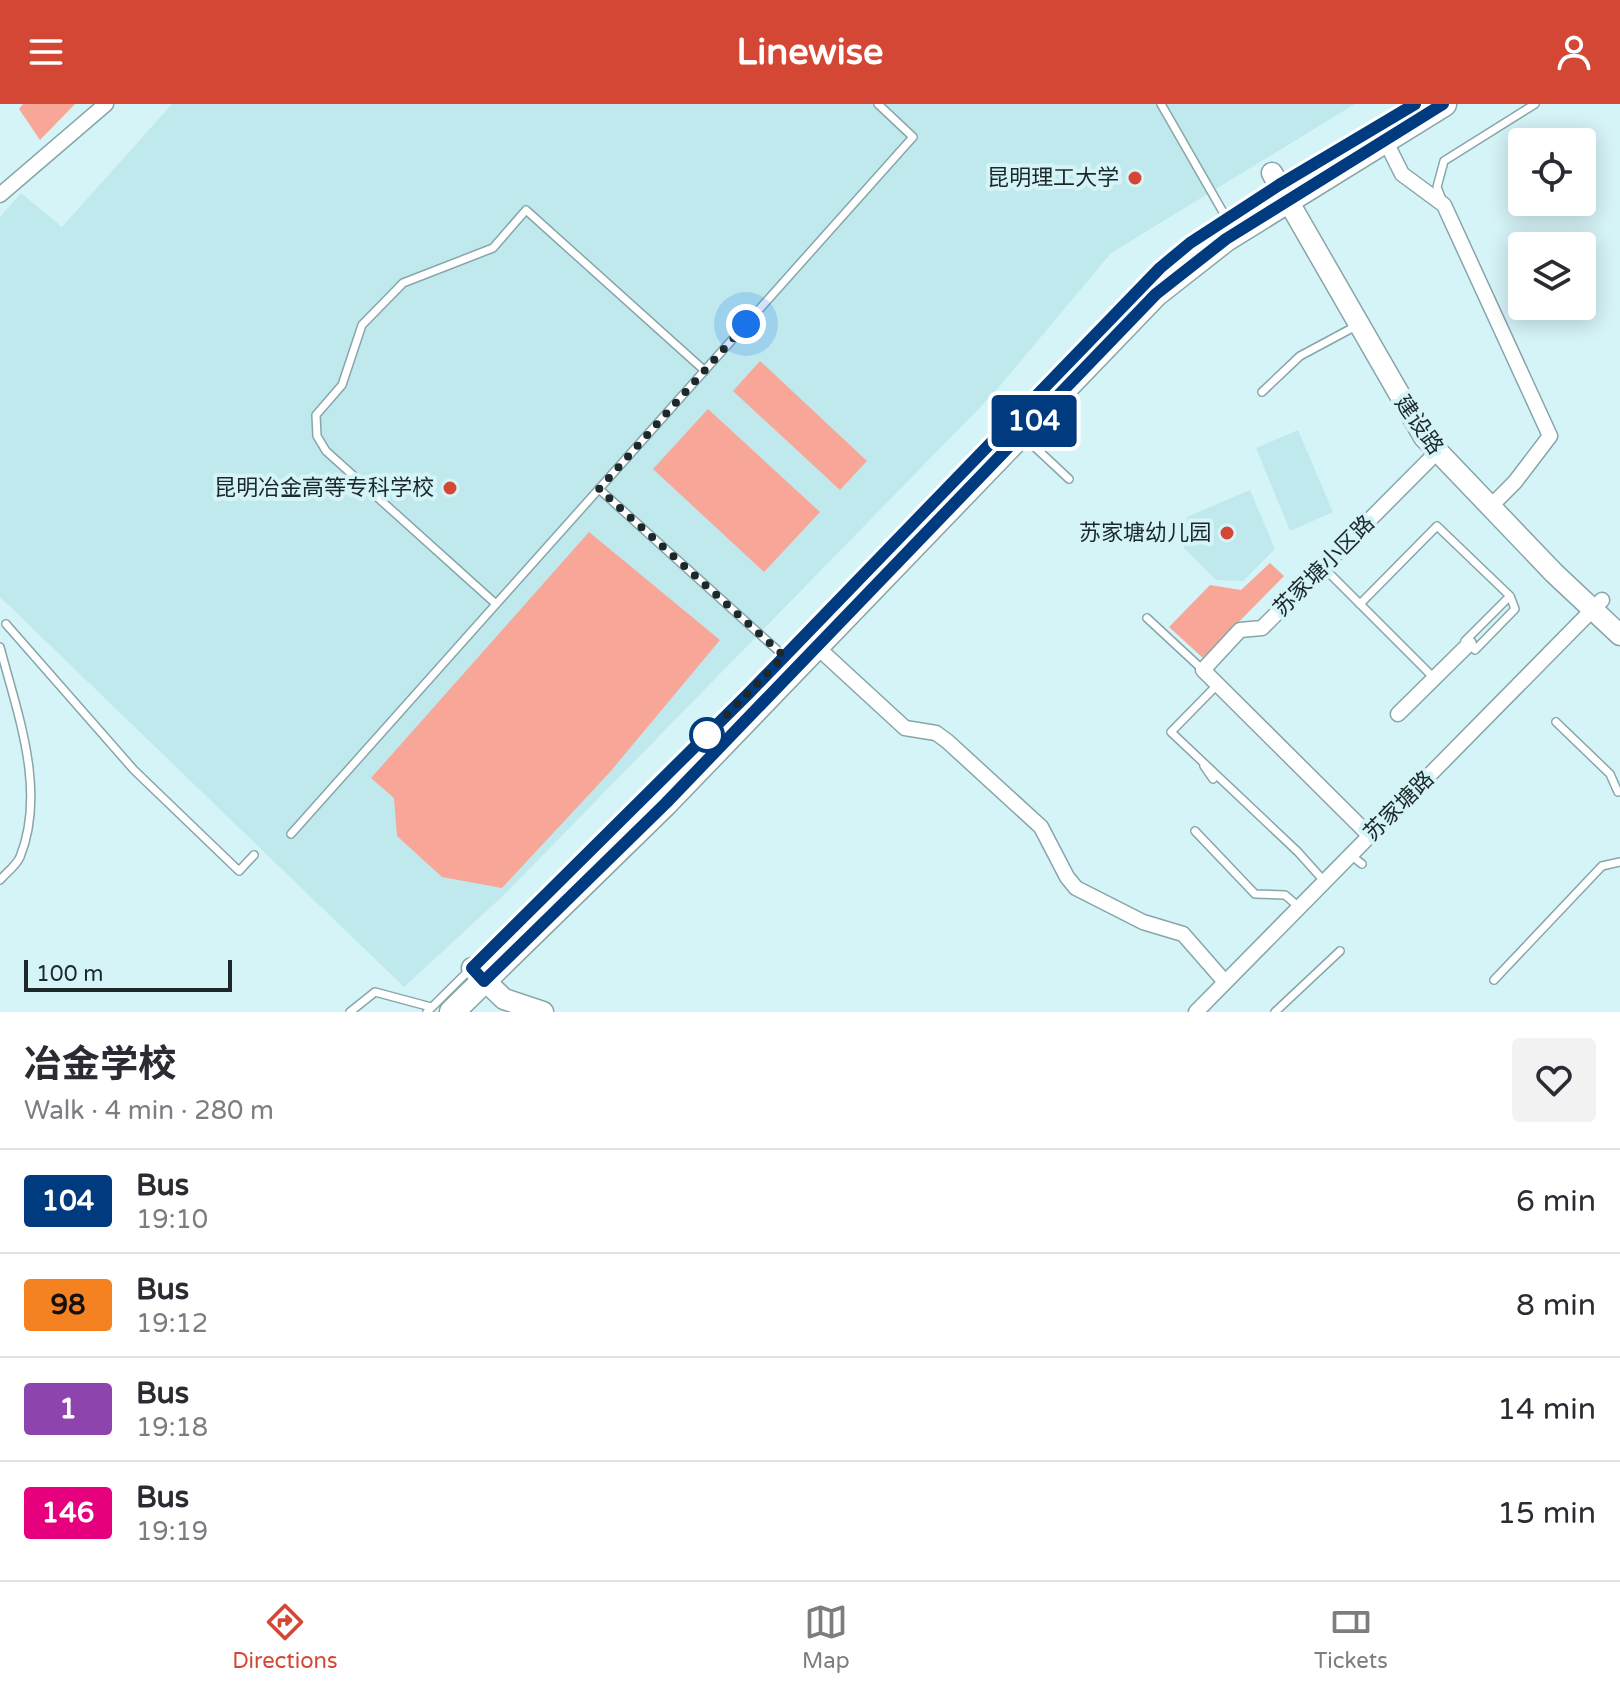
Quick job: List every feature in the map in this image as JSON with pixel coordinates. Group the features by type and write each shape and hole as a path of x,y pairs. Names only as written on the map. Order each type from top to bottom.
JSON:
{"main road":[{"path":"437,1010 666,803 1179,274 1285,182 1385,140 1444,104"}],"street":[{"path":"0,195 6,180 106,104"},
{"path":"1385,140 1402,174 1444,205 1550,436 1494,502"},
{"name":"建设路","path":"1285,182 1358,325 1413,421 1437,452 1494,502 1597,605 1620,635"},
{"name":"建设路","path":"1285,182 1423,411 1494,502"},
{"name":"苏家塘小区路","path":"1203,670 1240,630 1262,628 1437,452"},
{"name":"建设路","path":"1597,605 1620,617"},
{"name":"苏家塘路","path":"1196,1012 1597,605"},
{"path":"1398,714 1469,644"},
{"path":"817,647 905,728 936,733 947,741 1041,827 1076,888 1143,922 1183,934 1225,982"},
{"path":"1203,670 1369,835"},
{"path":"478,975 504,999 543,1012"}],"lane":[{"path":"291,834 913,137 878,104"},
{"path":"1161,104 1227,219"},
{"path":"478,975 1135,291 1190,243 1415,104"},
{"path":"1444,205 1437,187 1444,161 1535,104"},
{"path":"496,604 326,451 317,436 316,415 342,385 362,325 403,283 493,248 526,210 705,371"},
{"path":"1262,392 1300,356 1358,325"},
{"path":"1021,434 1069,479"},
{"path":"599,489 784,656"},
{"path":"1360,604 1437,526 1510,596 1515,609 1475,650 1465,641 1510,596"},
{"path":"1323,567 1434,678"},
{"path":"1147,618 1203,670"},
{"path":"6,624 134,770 239,871 254,855"},
{"path":"0,647 24,739 32,812 19,860 0,880"},
{"path":"1218,684 1171,732 1258,812 1324,881"},
{"path":"1556,722 1610,774 1618,792"},
{"path":"1203,764 1213,779"},
{"path":"1195,831 1233,867 1255,894 1285,895 1299,907"},
{"path":"1494,980 1602,866 1620,862"},
{"path":"1275,1012 1340,951"},
{"path":"350,1012 375,992 437,1010"}],"shaded area":[{"path":"23,104 75,104 40,140 19,109"},
{"name":"昆明冶金高等专科学校","path":"172,104 1355,104 1111,253 994,393 505,894 404,987 0,597 0,217 21,193 62,227"},
{"path":"760,361 867,461 840,490 733,391"},
{"path":"708,409 820,512 764,572 653,469"},
{"path":"1298,430 1333,512 1290,531 1256,448"},
{"name":"苏家塘幼儿园","path":"1250,490 1275,549 1243,581 1216,580 1184,548 1187,517"},
{"path":"589,532 720,640 610,772 502,888 442,877 397,836 394,798 371,778"},
{"path":"1270,563 1284,576 1203,658 1169,627 1210,585 1241,590"}],"bus line":[{"name":"104","path":"1415,104 1279,185 1190,243 1135,291 749,693 472,968 484,981 666,803 1156,294 1226,239 1443,104"}],"place":[{"name":"昆明理工大学","path":"1135,178"},
{"name":"昆明冶金高等专科学校","path":"450,488"},
{"name":"苏家塘幼儿园","path":"1227,533"}],"route":[{"path":"707,735 784,656 599,489 746,324"}]}
